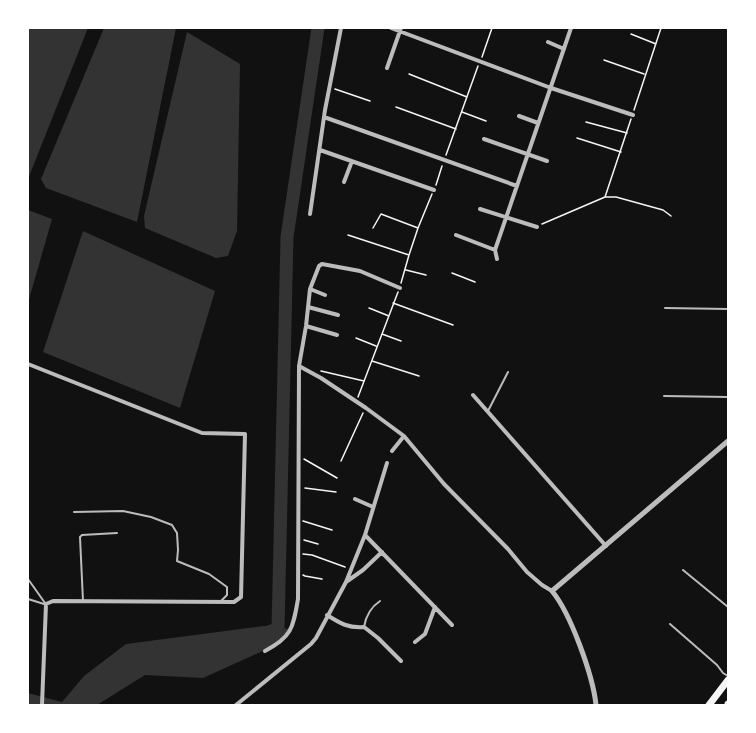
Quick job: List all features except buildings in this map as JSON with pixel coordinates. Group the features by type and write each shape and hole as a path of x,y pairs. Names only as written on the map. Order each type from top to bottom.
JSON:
{"highway":[{"path":"709,705 728,680"}],"street":[{"path":"310,214 324,117 341,28"},
{"path":"391,28 400,30 551,88 633,115"},
{"path":"497,259 495,250 571,28"},
{"path":"388,68 400,30"},
{"path":"548,42 564,49"},
{"path":"519,116 538,123"},
{"path":"324,117 517,186"},
{"path":"484,139 547,161"},
{"path":"320,150 434,190"},
{"path":"344,182 352,161"},
{"path":"480,209 537,227"},
{"path":"456,235 495,250"},
{"path":"265,651 279,644 289,634 295,616 298,599 299,366 306,326 310,289 319,266 322,264 360,271 400,288"},
{"path":"310,289 325,295"},
{"path":"308,307 338,316"},
{"path":"306,326 337,335"},
{"path":"28,364 202,433 244,434 241,597 234,602 53,601 46,604 42,705"},
{"path":"299,366 321,378 404,436 444,484 508,550 527,572 542,585 552,591 560,600 591,678 596,705"},
{"path":"473,395 606,546"},
{"path":"392,451 404,436"},
{"path":"552,591 728,441"},
{"path":"236,705 311,644 316,638 351,570 365,535 387,463"},
{"path":"355,499 373,507"},
{"path":"365,535 452,625"},
{"path":"346,582 363,570 382,552"},
{"path":"415,642 425,634 435,607"},
{"path":"327,615 351,628 364,627 378,638 401,661"}],"lane":[{"path":"665,308 728,309"},
{"path":"487,412 508,372"},
{"path":"664,396 728,397"},
{"path":"74,512 123,511 151,517 172,525 177,533 177,561 209,574 227,587 228,595 219,602"},
{"path":"83,601 80,537 82,534 117,533"},
{"path":"683,570 728,607"},
{"path":"28,579 46,604"},
{"path":"28,599 46,604"},
{"path":"364,627 366,617 373,605 380,601"},
{"path":"670,624 718,665 723,673 728,676"}],"path":[{"path":"356,402 400,288 418,228 434,190 492,28"},
{"path":"631,34 656,44"},
{"path":"604,60 645,74"},
{"path":"409,74 467,97"},
{"path":"330,85 334,89 370,101"},
{"path":"396,107 456,129"},
{"path":"462,112 486,121"},
{"path":"586,122 627,133"},
{"path":"577,138 621,152"},
{"path":"537,227 605,197 616,197 663,210 671,216"},
{"path":"373,228 381,214 418,228"},
{"path":"348,235 409,255"},
{"path":"406,270 426,275"},
{"path":"452,273 474,282"},
{"path":"393,303 453,325"},
{"path":"369,308 389,316"},
{"path":"382,334 401,341"},
{"path":"356,338 377,347"},
{"path":"372,361 418,376"},
{"path":"321,371 364,381"},
{"path":"341,461 366,408"},
{"path":"299,456 337,478"},
{"path":"299,487 336,492"},
{"path":"298,519 332,530"},
{"path":"298,538 318,544"},
{"path":"298,553 312,555 351,570"},
{"path":"298,571 305,576 322,579"}],"shaded area":[{"path":"28,28 88,28 28,179"},
{"path":"104,28 176,28 137,222 46,188 41,179"},
{"path":"187,32 240,64 237,231 228,256 216,258 145,228 144,216"},
{"path":"28,210 52,219 28,303"},
{"path":"83,231 215,291 180,408 43,352"},
{"path":"263,626 290,629 278,644 203,678 145,675 97,705 28,705 28,693 62,702 84,676 126,644"}],"waterway":[{"path":"262,634 278,629 287,237 318,28"}]}
